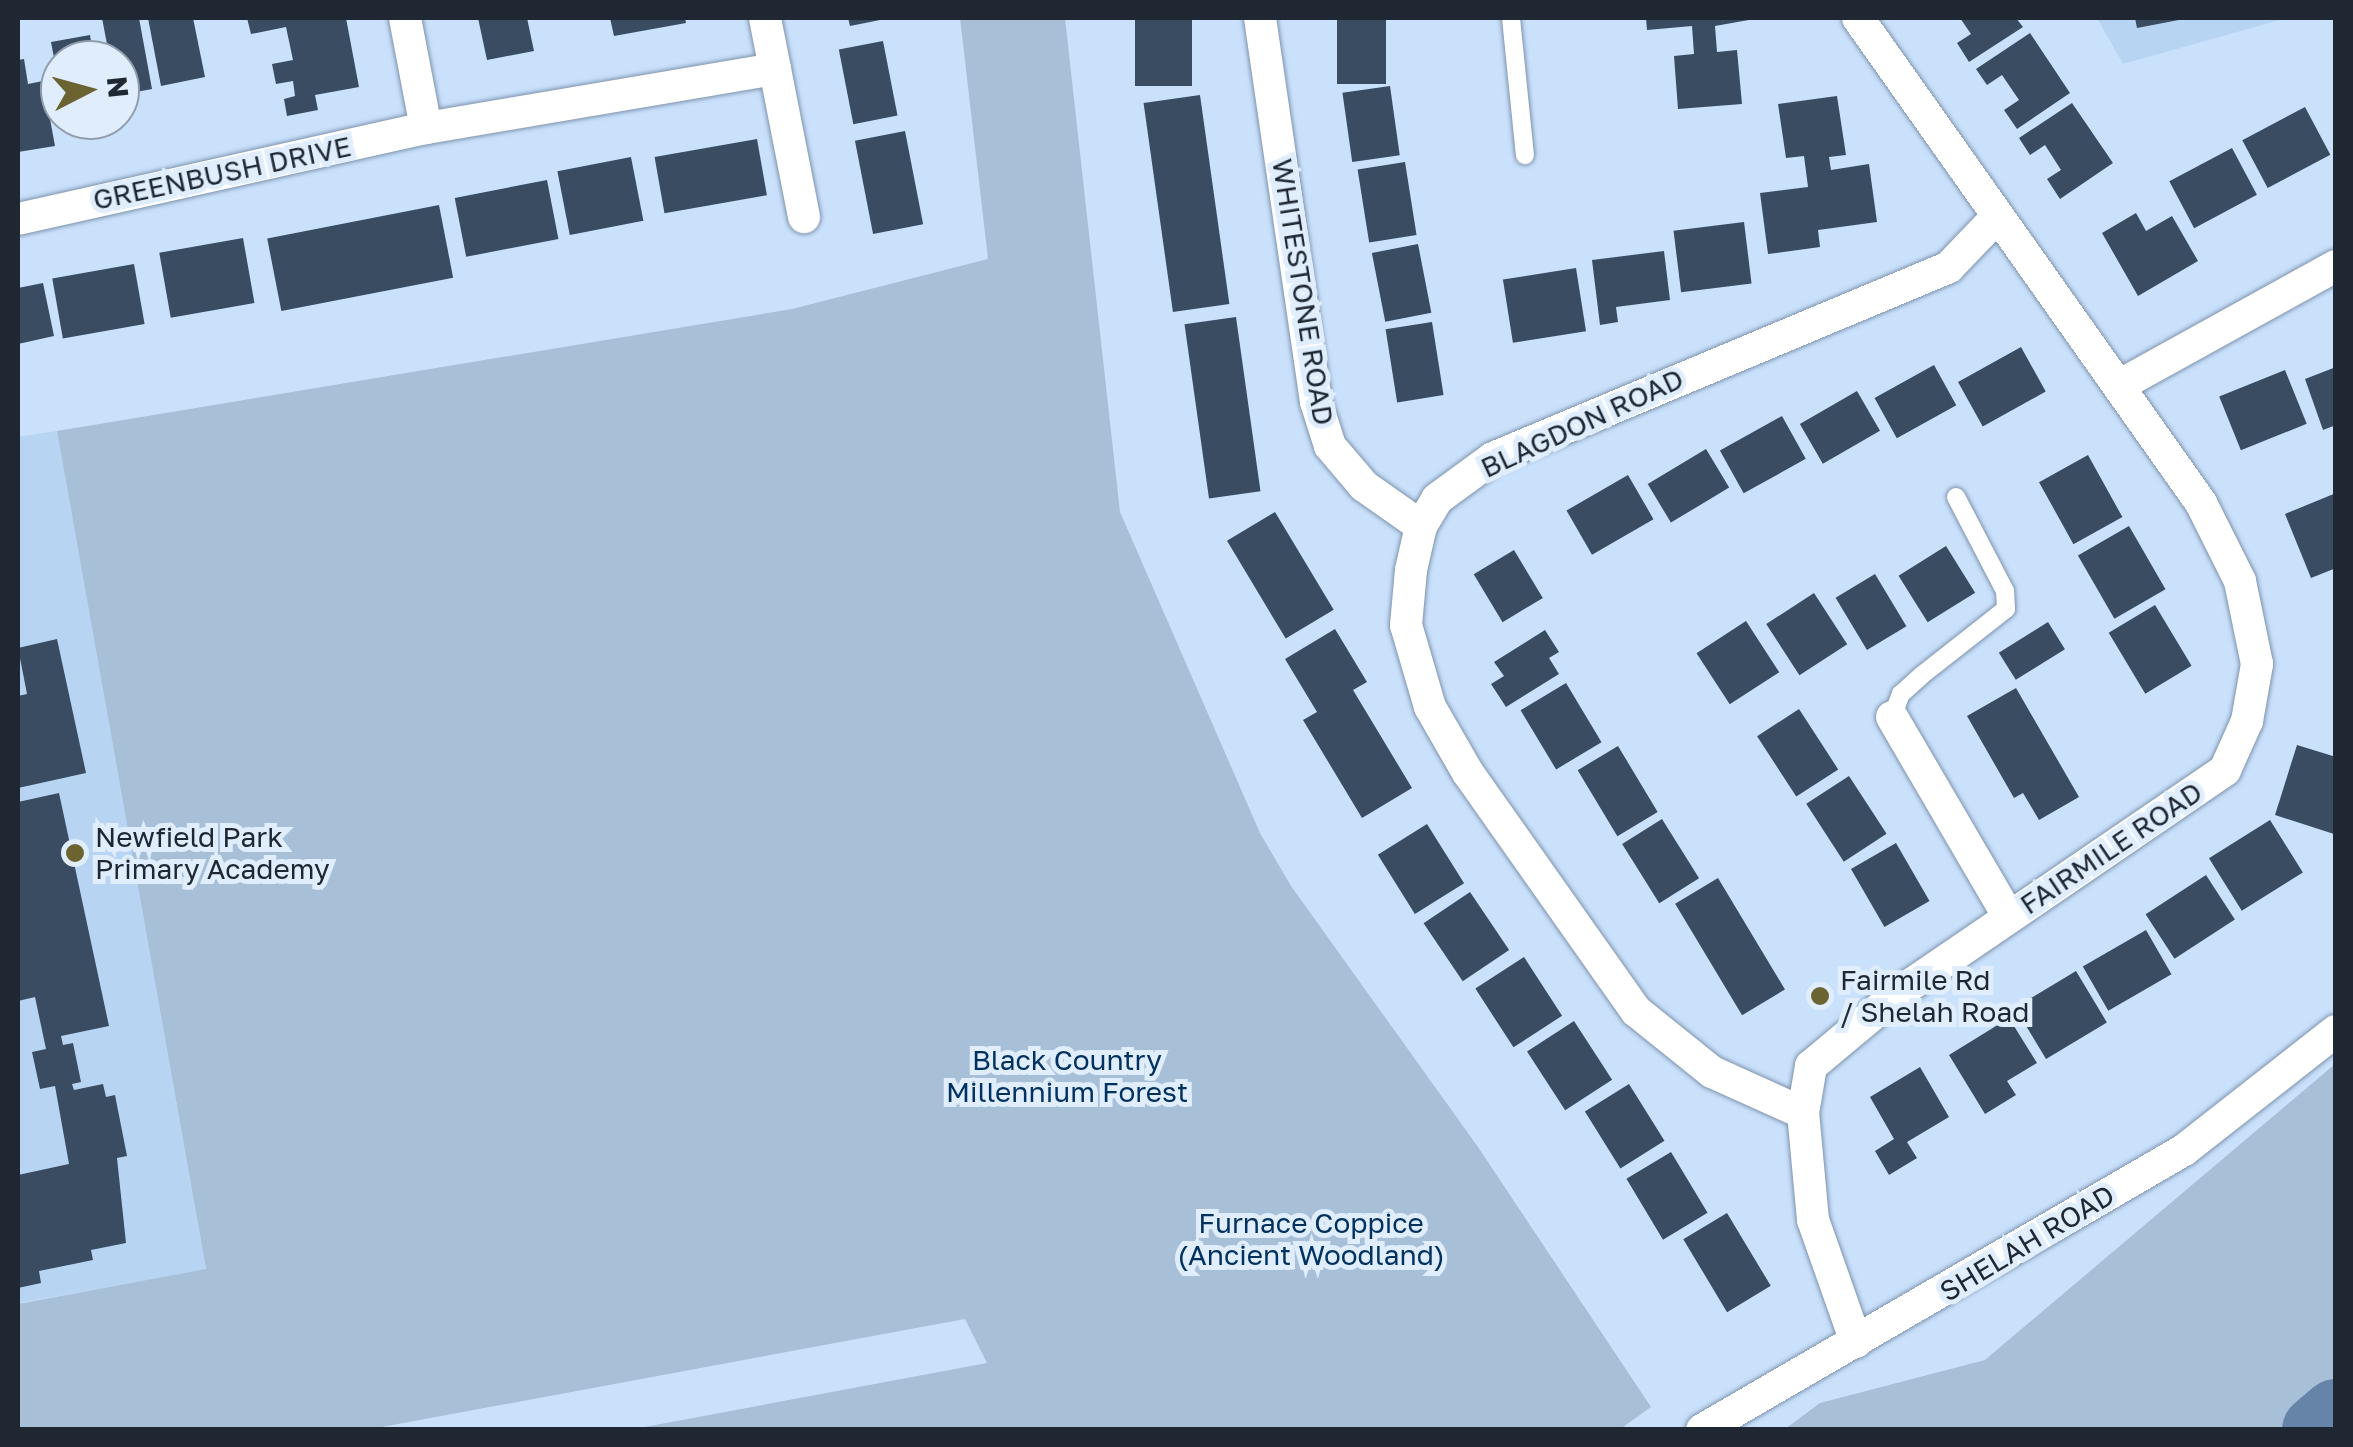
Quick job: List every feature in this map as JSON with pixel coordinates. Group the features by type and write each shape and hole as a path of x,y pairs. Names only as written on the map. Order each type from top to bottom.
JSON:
{"street":[{"path":"405,18 426,128"},
{"path":"764,18 804,217"},
{"name":"WHITESTONE ROAD","path":"1260,18 1316,402 1330,446 1364,486 1421,526"},
{"name":"FAIRMILE ROAD","path":"1856,1342 1813,1220 1802,1113 1811,1066 1846,1033 2225,770 2247,721 2257,664 2240,581 2200,503 2122,384 1996,218 1858,18"},
{"name":"GREENBUSH DRIVE","path":"18,218 426,128 775,70"},
{"name":"BLAGDON ROAD","path":"1421,526 1437,499 1493,458 1949,267 1996,218"},
{"path":"2122,384 2336,266"},
{"path":"1421,526 1406,625 1430,707 1468,774 1636,1011 1712,1072 1802,1113"},
{"path":"1892,717 2009,917"},
{"name":"SHELAH ROAD","path":"1702,1430 2184,1150 2336,1031"}],"lane":[{"path":"1511,18 1525,156"},
{"path":"1892,717 1901,694 2006,609 2005,590 1956,497"}],"shaded area":[{"path":"2097,18 2287,18 2123,64"},
{"name":"Newfield Park Primary Academy","path":"57,431 206,1270 18,1303 18,437"}],"green space":[{"path":"960,18 1065,18 1120,512 1260,833 1291,886 1478,1147 1651,1407 1619,1430 634,1429 987,1363 965,1319 371,1429 18,1429 18,1304 206,1269 57,431 792,309 988,259"},
{"path":"2335,1064 2335,1429 1785,1429 1820,1403 1985,1360"}],"building":[{"path":"102,18 139,18 152,89 140,91 140,40 106,40"},
{"path":"148,18 193,18 205,77 161,86"},
{"path":"247,18 346,18 359,87 315,95 318,110 287,116 284,99 295,96 293,81 276,84 272,64 293,60 286,27 251,34"},
{"path":"478,18 527,18 534,51 487,60"},
{"path":"610,18 685,18 686,23 614,36"},
{"path":"848,18 885,18 885,19 850,26"},
{"path":"1135,18 1192,18 1192,86 1135,86"},
{"path":"1337,18 1386,18 1386,84 1337,84"},
{"path":"1646,18 1760,18 1715,26 1717,52 1737,50 1742,104 1678,109 1674,56 1694,54 1692,26 1647,30"},
{"path":"1960,18 2016,18 2023,27 1969,62 1957,43 1971,34"},
{"path":"2135,18 2184,18 2184,19 2137,28"},
{"path":"2030,33 2070,93 2017,129 2004,110 2019,100 2002,75 1987,85 1976,69"},
{"path":"90,35 91,40 62,40"},
{"path":"883,41 898,116 853,124 839,50"},
{"path":"24,59 28,84 40,82 40,140 54,140 55,146 18,152 18,60"},
{"path":"1390,86 1400,155 1352,162 1342,93"},
{"path":"1200,95 1229,304 1173,312 1144,103"},
{"path":"1837,96 1846,155 1829,157 1831,170 1869,164 1877,222 1818,230 1820,247 1768,254 1760,193 1808,187 1804,156 1786,158 1778,104"},
{"path":"2072,103 2113,163 2060,199 2047,179 2061,170 2045,145 2030,155 2019,138"},
{"path":"2305,107 2330,155 2268,188 2242,140"},
{"path":"905,131 923,224 873,234 855,141"},
{"path":"757,139 767,195 664,213 655,157"},
{"path":"2232,148 2257,195 2194,228 2169,181"},
{"path":"631,157 643,221 570,235 557,171"},
{"path":"1405,162 1417,235 1369,243 1358,170"},
{"path":"547,180 558,239 466,257 455,198"},
{"path":"439,205 453,278 281,311 267,238"},
{"path":"2136,213 2146,231 2172,216 2198,261 2138,296 2102,233"},
{"path":"1744,222 1752,284 1681,292 1674,231"},
{"path":"243,238 254,303 171,318 159,253"},
{"path":"1418,244 1431,313 1385,322 1372,253"},
{"path":"1664,251 1670,300 1616,307 1618,322 1600,325 1592,260"},
{"path":"134,264 145,324 63,338 52,278"},
{"path":"1576,268 1586,331 1513,343 1503,280"},
{"path":"43,283 54,336 18,344 18,288"},
{"path":"1236,317 1260,491 1209,499 1185,324"},
{"path":"1432,322 1444,395 1397,402 1386,329"},
{"path":"2021,347 2046,392 1983,427 1958,382"},
{"path":"1934,365 1956,405 1897,438 1875,398"},
{"path":"2336,367 2336,425 2323,430 2305,379"},
{"path":"2285,370 2307,424 2241,450 2219,397"},
{"path":"1857,391 1880,431 1823,464 1800,424"},
{"path":"1782,416 1806,459 1744,493 1720,450"},
{"path":"1706,449 1729,488 1671,523 1648,484"},
{"path":"2088,455 2122,517 2073,544 2039,482"},
{"path":"1628,475 1654,519 1592,555 1567,510"},
{"path":"2336,493 2336,568 2311,578 2285,514"},
{"path":"1275,512 1334,610 1286,639 1227,541"},
{"path":"2129,526 2166,589 2114,619 2078,556"},
{"path":"1946,546 1975,593 1928,622 1899,576"},
{"path":"1514,550 1543,598 1503,622 1474,574"},
{"path":"1875,574 1906,626 1867,650 1836,598"},
{"path":"1814,593 1847,644 1799,675 1766,624"},
{"path":"2155,605 2192,666 2145,694 2109,633"},
{"path":"1746,621 1779,672 1730,704 1697,653"},
{"path":"2048,622 2065,649 2016,680 1999,653"},
{"path":"1335,629 1367,682 1353,690 1412,788 1362,818 1303,720 1317,712 1285,659"},
{"path":"1545,630 1559,652 1549,658 1559,674 1506,707 1491,684 1504,676 1494,662"},
{"path":"57,639 86,773 18,788 18,696 27,694 18,648"},
{"path":"1566,683 1602,742 1556,769 1521,710"},
{"path":"2016,688 2079,797 2039,820 2023,793 2014,798 1967,716"},
{"path":"1799,709 1838,769 1796,797 1757,736"},
{"path":"2297,745 2336,757 2334,834 2275,815"},
{"path":"1618,746 1658,812 1617,836 1578,770"},
{"path":"1849,776 1887,834 1844,862 1806,804"},
{"path":"59,793 109,1026 61,1036 63,1045 73,1043 81,1082 72,1084 74,1090 103,1084 106,1097 115,1095 127,1156 117,1158 126,1243 91,1250 93,1260 39,1271 41,1283 18,1288 18,1175 69,1164 55,1086 40,1089 32,1052 46,1049 35,997 18,1001 18,802"},
{"path":"1662,819 1699,878 1659,903 1622,844"},
{"path":"2270,820 2303,873 2242,911 2209,858"},
{"path":"1427,824 1464,883 1415,914 1378,855"},
{"path":"1896,843 1930,901 1884,927 1851,869"},
{"path":"2206,875 2235,919 2174,959 2146,914"},
{"path":"1718,878 1785,989 1742,1015 1675,904"},
{"path":"1470,892 1509,950 1463,981 1424,923"},
{"path":"2146,930 2172,974 2108,1011 2083,966"},
{"path":"1524,957 1562,1016 1513,1047 1475,989"},
{"path":"2076,971 2107,1022 2046,1059 2015,1008"},
{"path":"2009,1018 2037,1063 2007,1081 2016,1095 1985,1114 1949,1055"},
{"path":"1574,1021 1612,1080 1565,1110 1527,1051"},
{"path":"1920,1067 1949,1117 1907,1142 1917,1158 1889,1175 1875,1151 1894,1139 1870,1097"},
{"path":"1629,1084 1665,1141 1620,1168 1585,1112"},
{"path":"1671,1152 1708,1213 1663,1240 1626,1179"},
{"path":"1727,1213 1771,1286 1727,1312 1683,1239"}],"waterway":[{"path":"2317,1430 2336,1414"}],"place":[{"name":"Newfield Park Primary Academy","path":"75,853"},
{"name":"Fairmile Rd / Shelah Road","path":"1820,996"}],"park label":[{"name":"Black Country Millennium Forest","path":"1067,1076"},
{"name":"Furnace Coppice (Ancient Woodland)","path":"1311,1239"}]}
